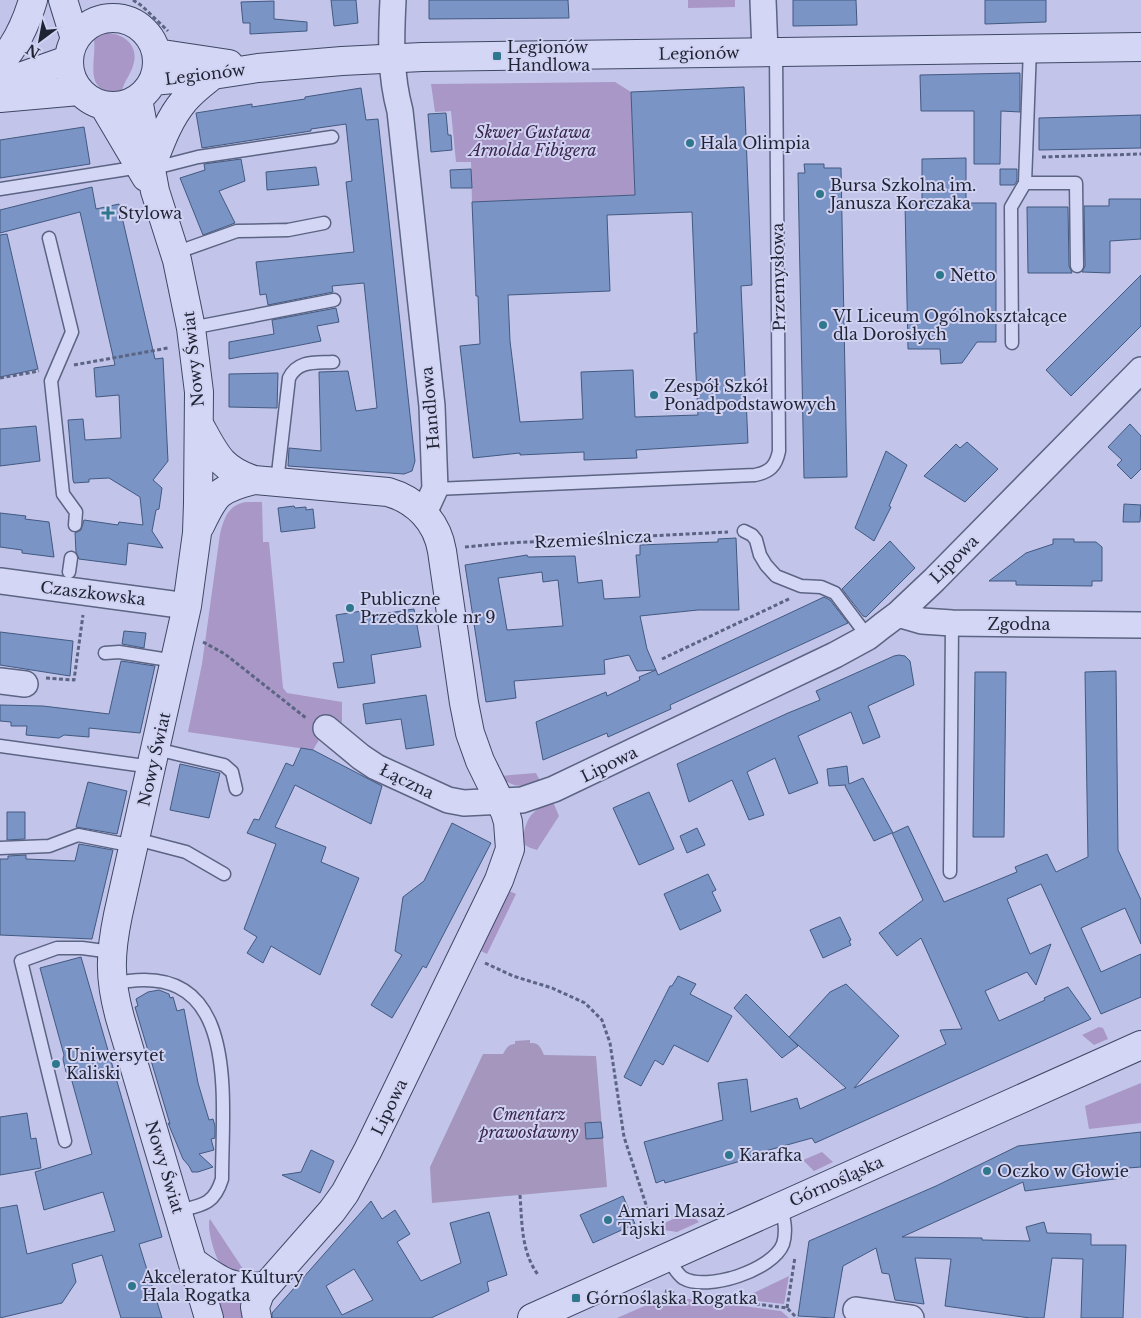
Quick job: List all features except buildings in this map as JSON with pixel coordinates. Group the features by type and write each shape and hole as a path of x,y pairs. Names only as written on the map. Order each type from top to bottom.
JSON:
{"street":[{"path":"0,63 18,39 33,0"},
{"path":"0,84 72,49 99,9 138,26 152,43 157,62 146,90 128,104 116,107 94,103 79,91 72,82 69,71 72,49 63,0"},
{"name":"Handlowa","path":"393,0 391,58 394,89 400,111 431,396 429,501 442,551 467,720 480,761 500,802"},
{"path":"763,0 771,52"},
{"name":"Legionów","path":"146,90 213,75 258,68 391,58 1141,47"},
{"name":"Legionów","path":"156,53 258,68"},
{"path":"149,176 167,127 178,109 184,101 213,75"},
{"name":"Nowy Świat","path":"146,90 149,176"},
{"path":"0,98 79,91"},
{"name":"Nowy Świat","path":"104,106 149,176 175,253 192,328 196,362 200,426 197,533 187,606 117,920 112,952 112,984 120,1018 209,1318"},
{"name":"Lipowa","path":"265,1286 321,1224 345,1193 368,1150 499,880 508,854 510,833 507,817 500,802 531,798 554,789 835,655 868,637 898,614 941,573 1141,370"},
{"path":"200,426 219,459 240,476 265,481 388,492 407,499 429,501"},
{"path":"197,533 209,507 218,494 234,485 265,481"},
{"name":"Czaszkowska","path":"0,581 187,606"},
{"name":"Zgodna","path":"898,614 922,620 952,624 1141,625"},
{"path":"0,681 25,684"},
{"name":"Łączna","path":"319,726 376,766 434,795 464,803 500,802"},
{"name":"Górnośląska","path":"532,1318 1141,1045"},
{"path":"192,1261 216,1277 235,1286 248,1288 265,1286"},
{"path":"258,1318 255,1307 260,1293 265,1286"},
{"path":"856,1310 912,1318"}],"lane":[{"path":"1012,343 1011,206 1025,183 1030,48"},
{"name":"Przemysłowa","path":"429,501 477,488 755,475 765,473 772,468 777,460 779,451 776,85 771,52"},
{"path":"0,190 149,176 198,157 332,137"},
{"path":"1025,183 1076,183 1078,266"},
{"path":"175,253 237,231 288,230 324,223"},
{"path":"49,238 72,332 51,381 63,494 76,512 75,525"},
{"path":"192,328 334,300"},
{"path":"265,481 292,372 297,366 303,364 333,362"},
{"path":"744,531 752,534 766,566 776,576 801,586 829,589 835,593 868,637"},
{"path":"69,572 71,558"},
{"path":"950,872 952,624"},
{"path":"105,653 119,652 175,662"},
{"path":"0,746 224,765 232,772 236,789"},
{"path":"0,848 49,846 78,835 135,842 186,852 224,874"},
{"path":"65,1141 21,961 57,948 82,948 112,952"},
{"path":"112,984 131,980 155,980 170,984 194,998 204,1010 214,1031 222,1076 222,1178 219,1189 206,1204 178,1211"},
{"path":"667,1257 682,1278 696,1282 712,1282 733,1278 761,1266 773,1257 782,1246 786,1232 781,1206"}],"path":[{"path":"1026,158 1141,154"},
{"path":"0,378 168,348"},
{"name":"Rzemieślnicza","path":"442,551 508,543 744,531"},
{"path":"662,659 814,587"},
{"path":"25,684 34,677 74,680 83,609"},
{"path":"198,641 205,642 225,654 319,726"},
{"path":"464,952 513,976 552,988 585,1003 602,1020 610,1043 624,1137 652,1223 667,1257"},
{"path":"520,1195 522,1235 532,1266 539,1276"},
{"path":"787,1308 796,1250"},
{"path":"665,1292 683,1294"},
{"path":"712,1298 787,1308 797,1318"}],"green space":[{"path":"688,0 735,0 735,7 688,8"},
{"path":"106,33 123,37 134,50 133,66 122,91 109,91 101,88 96,83 93,66 94,39"},
{"name":"Skwer Gustawa Arnolda Fibigera","path":"615,82 631,92 635,195 472,202 471,162 456,162 451,111 435,112 431,84"},
{"path":"246,502 262,502 263,542 269,542 283,688 287,693 342,702 342,725 326,728 313,750 188,732 202,664 220,534 225,518 231,509"},
{"path":"536,773 541,783 524,786 514,785 500,776"},
{"path":"553,802 559,816 537,850 525,845 523,836 530,817 542,806"},
{"path":"507,890 516,894 487,954 481,951 479,946"},
{"path":"1099,1027 1103,1028 1108,1039 1094,1045 1082,1035"},
{"name":"Cmentarz prawosławny","path":"530,1040 530,1043 536,1043 539,1046 544,1055 596,1056 607,1187 432,1203 430,1167 483,1054 503,1054 508,1047 515,1044 515,1041"},
{"path":"1141,1083 1141,1123 1089,1129 1085,1106"},
{"path":"822,1152 833,1162 814,1171 803,1160"},
{"path":"689,1212 699,1222 677,1232 664,1230 660,1225"},
{"path":"210,1219 247,1275 233,1272 221,1265 212,1242 209,1228"},
{"path":"789,1276 784,1304 741,1299"},
{"path":"220,1294 243,1299 245,1318 224,1318 219,1300"},
{"path":"673,1297 781,1311 789,1318 617,1318 663,1298"}],"place":[{"name":"Legionów Handlowa","path":"497,56"},
{"name":"Hala Olimpia","path":"690,143"},
{"name":"Bursa Szkolna im. Janusza Korczaka","path":"820,194"},
{"name":"Stylowa","path":"108,213"},
{"name":"Netto","path":"940,275"},
{"name":"VI Liceum Ogólnokształcące dla Dorosłych","path":"823,325"},
{"name":"Zespół Szkół Ponadpodstawowych","path":"654,395"},
{"name":"Publiczne Przedszkole nr 9","path":"350,608"},
{"name":"Uniwersytet Kaliski","path":"56,1064"},
{"name":"Karafka","path":"729,1155"},
{"name":"Oczko w Głowie","path":"987,1171"},
{"name":"Amari Masaż Tajski","path":"608,1220"},
{"name":"Akcelerator Kultury Hala Rogatka","path":"132,1286"},
{"name":"Górnośląska Rogatka","path":"576,1298"}]}
